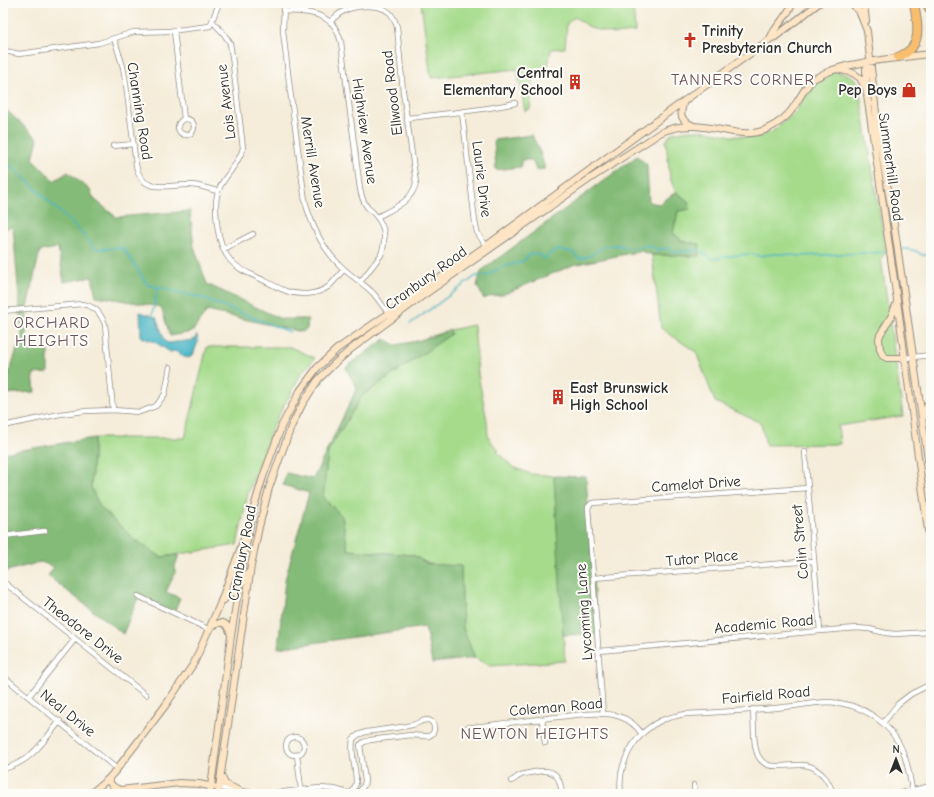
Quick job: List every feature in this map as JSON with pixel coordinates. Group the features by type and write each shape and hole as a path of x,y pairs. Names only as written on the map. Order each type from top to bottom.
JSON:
{"highway":[{"path":"898,57 907,53 916,41 917,34 914,3"},
{"path":"926,3 931,11"}],"main road":[{"name":"Cranbury Road","path":"210,794 231,636 243,560 253,510 282,425 300,391 317,368 338,349 486,246 771,38 793,3"},
{"path":"771,38 775,37 819,3"},
{"path":"851,3 859,10 867,31"},
{"path":"864,3 870,62"},
{"name":"Cranbury Road","path":"219,791 251,566 259,527 269,488 291,428 303,403 318,380 351,349 421,297 591,178 660,133 680,126 693,126 737,133 749,133 764,130 782,121 794,107 804,90 815,78 834,69 848,65 898,57 931,54"},
{"name":"Summerhill Road","path":"870,62 866,69 866,88 897,300 931,553"},
{"name":"Summerhill Road","path":"870,62 878,130 914,356 931,480"},
{"path":"834,69 853,73 860,78 866,88"},
{"path":"684,101 681,114 686,123 693,126"},
{"path":"897,300 892,315 880,335 880,352 887,358 905,358"},
{"path":"923,421 927,406 931,401"},
{"path":"90,794 108,779 117,768 165,706 194,663 220,604 253,510"},
{"path":"220,604 227,596 239,588 251,566"},
{"path":"210,629 217,623 223,623 227,625 231,636"},
{"path":"221,774 225,784 240,791"},
{"path":"108,779 115,788 121,790 179,783 211,786 219,791"}],"street":[{"path":"3,50 19,54 99,42 134,32 174,31 210,26 219,3"},
{"name":"Merrill Avenue","path":"284,3 283,31 289,83 305,201 309,215 317,235 328,252 344,269 373,293 392,319"},
{"name":"Ellwood Road","path":"330,22 342,12 351,8 367,6 377,7 387,11 393,18 397,27 415,188 406,200 377,217"},
{"path":"283,11 320,16 330,22"},
{"name":"Lois Avenue","path":"212,22 224,34 230,43 243,148 238,161 225,178 218,191 216,206 218,230 224,249 231,262 243,271 295,294 313,293 326,288 332,284 344,269"},
{"name":"Highview Avenue","path":"330,22 338,34 341,42 362,198 367,207 377,217 384,230 383,250 378,260 360,281"},
{"path":"174,31 184,119"},
{"name":"Channing Road","path":"114,38 123,67 137,170 142,179 150,185 160,187 197,185 218,191"},
{"path":"407,118 462,112 515,103"},
{"name":"Laurie Drive","path":"462,112 475,222 477,232 486,246"},
{"path":"113,146 133,144"},
{"path":"224,249 253,234"},
{"path":"3,311 82,304 91,306 100,314 105,324 113,410"},
{"path":"905,358 931,355"},
{"path":"3,426 60,414 85,411 113,410 140,412 156,406 165,394 170,368"},
{"name":"Colin Street","path":"805,452 820,631"},
{"name":"Camelot Drive","path":"588,507 592,503 808,488"},
{"name":"Lycoming Lane","path":"588,507 604,714"},
{"path":"3,536 45,531"},
{"name":"Tutor Place","path":"593,578 814,561"},
{"name":"Theodore Drive","path":"6,584 146,695"},
{"path":"138,596 210,629"},
{"name":"Academic Road","path":"599,650 857,628 895,634 931,632"},
{"path":"29,696 75,639"},
{"name":"Neal Drive","path":"3,676 117,768"},
{"path":"883,723 898,704 911,694 931,684"},
{"name":"Fairfield Road","path":"621,794 621,776 624,762 630,748 642,734 656,723 670,717 677,716 784,707 819,702 836,702 853,706 873,715 883,723 894,736 903,751 912,790"},
{"path":"753,710 755,746 761,759 764,762 778,767 810,766 826,778 834,794"},
{"name":"Coleman Road","path":"465,728 588,714 604,714 614,715 626,719 642,734"},
{"path":"542,719 545,743"},
{"path":"219,791 274,793 319,788 351,794 356,782 351,745 355,737 366,732 414,725 426,720 433,723 434,726 430,736 411,734 370,740 362,743"},
{"path":"3,769 15,766 30,756 60,722"},
{"path":"355,737 362,743"},
{"path":"358,794 365,781 360,745 362,743"},
{"path":"297,755 301,789"},
{"path":"511,781 520,775 548,771 554,773 559,779 562,794"},
{"path":"694,785 695,794"},
{"path":"897,794 931,786"}],"green space":[{"path":"421,3 633,3 635,32 614,34 591,28 575,17 567,23 565,48 551,49 548,66 534,75 530,109 525,111 517,69 431,78"},
{"path":"834,71 850,75 858,82 886,253 881,258 903,416 838,426 840,444 766,445 761,423 715,402 696,352 661,328 652,255 698,256 700,244 684,242 673,233 678,211 690,209 688,201 676,192 670,179 666,141 672,133 689,130 749,137 772,132 796,112 807,91 818,80"},
{"path":"3,107 38,139 33,159 54,181 68,172 90,190 94,199 116,217 190,211 194,247 207,284 281,319 308,319 307,329 302,332 207,311 192,332 170,336 161,307 96,296 92,277 64,282 58,248 40,251 27,307 26,349 48,348 48,373 33,374 35,392 3,394 22,334 13,227 3,229"},
{"path":"532,135 540,152 545,169 536,170 532,160 521,160 521,167 496,170 494,140"},
{"path":"637,156 647,165 649,202 659,204 676,192 688,201 690,209 678,211 673,233 684,242 700,244 699,256 652,255 641,251 573,265 502,295 491,296 484,299 477,286 481,271"},
{"path":"474,325 478,374 487,421 488,436 498,449 498,453 513,467 531,474 554,476 565,661 490,666 475,658 463,629 461,567 428,564 413,555 348,550 342,516 323,498 328,451 362,396 451,334 450,330"},
{"path":"450,330 451,334 362,396 328,451 323,498 342,516 348,550 413,555 428,564 461,566 463,629 475,658 432,663 425,627 278,648 285,580 309,493 283,485 286,473 313,479 357,388 346,368 351,363 385,339 396,345 417,341"},
{"path":"207,347 290,347 315,358 301,374 273,426 248,493 237,545 161,557 136,541 100,507 91,488 94,438 185,438"},
{"path":"94,438 91,488 100,507 136,541 161,557 179,555 175,566 175,573 166,592 180,598 174,612 138,598 123,634 48,576 54,567 41,562 3,572 3,453"},
{"path":"554,476 586,477 597,634 563,635"}],"water":[{"path":"140,312 156,317 165,341 168,343 194,340 197,335 198,342 193,355 189,358 184,357 175,351 170,352 155,342 141,337"}],"waterway":[{"path":"3,158 81,232 96,249 123,248 148,285 202,298 290,332"},
{"path":"410,324 476,276 485,276 502,267 522,262 530,254 538,254 545,259 550,253 559,250 573,252 579,259 590,256 604,246 619,245 631,249 649,245 658,250 667,248 675,252 699,250 712,259 752,254 760,256 773,254 800,256 888,252"},
{"path":"899,250 906,249 916,251 922,255 931,255"},
{"path":"152,316 158,287"}],"place":[{"name":"Trinity Presbyterian Church","path":"690,40"},
{"name":"Central Elementary School","path":"575,82"},
{"name":"Pep Boys","path":"909,90"},
{"name":"East Brunswick High School","path":"558,397"}],"district":[{"name":"TANNERS CORNER","path":"743,79"},
{"name":"ORCHARD HEIGHTS","path":"52,331"},
{"name":"NEWTON HEIGHTS","path":"535,733"}]}
